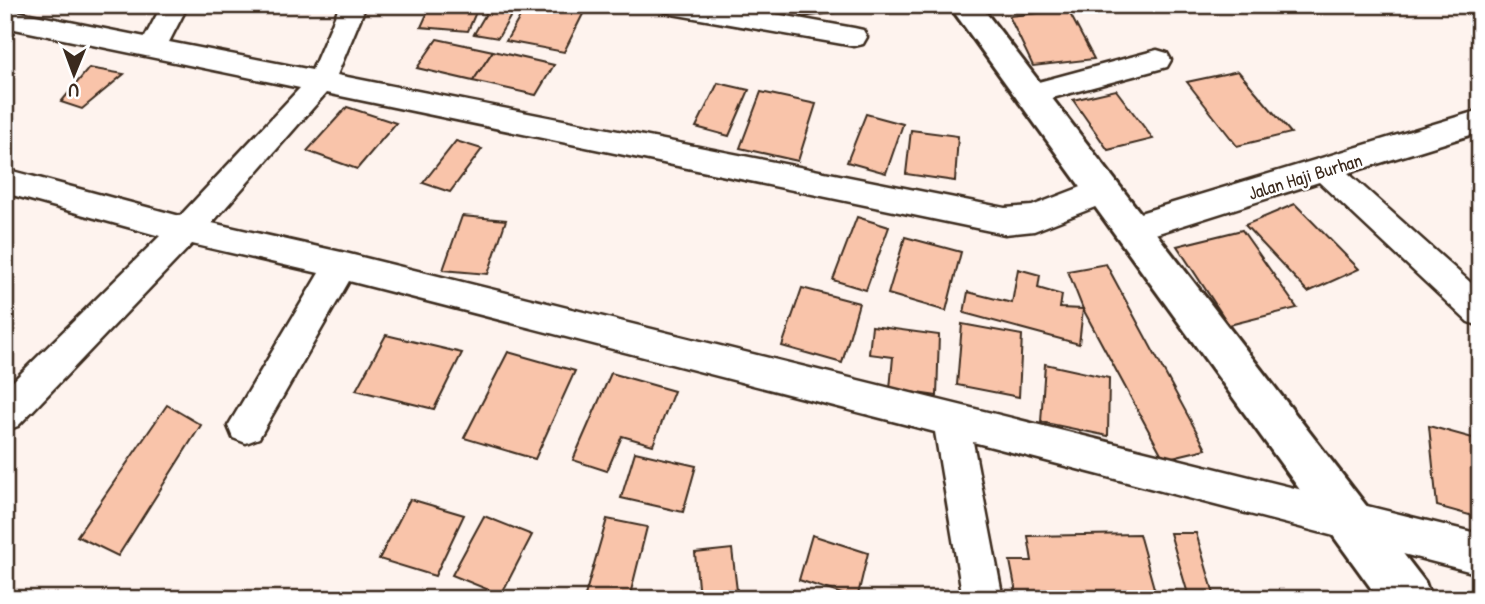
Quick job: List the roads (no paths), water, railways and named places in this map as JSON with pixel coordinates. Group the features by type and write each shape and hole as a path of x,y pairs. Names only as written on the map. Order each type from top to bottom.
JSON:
{"street":[{"path":"152,48 175,5"},
{"path":"5,414 186,230 321,81 353,5"},
{"path":"672,5 854,37"},
{"path":"964,5 1408,599"},
{"path":"17,15 152,48 1005,221 1034,218 1102,191"},
{"path":"1030,94 1157,60"},
{"name":"Jalan Haji Burhan","path":"1130,229 1476,126"},
{"path":"1325,170 1480,312"},
{"path":"5,181 186,230 341,265 1348,518 1480,554"},
{"path":"246,426 341,265"},
{"path":"951,420 983,599"}]}
